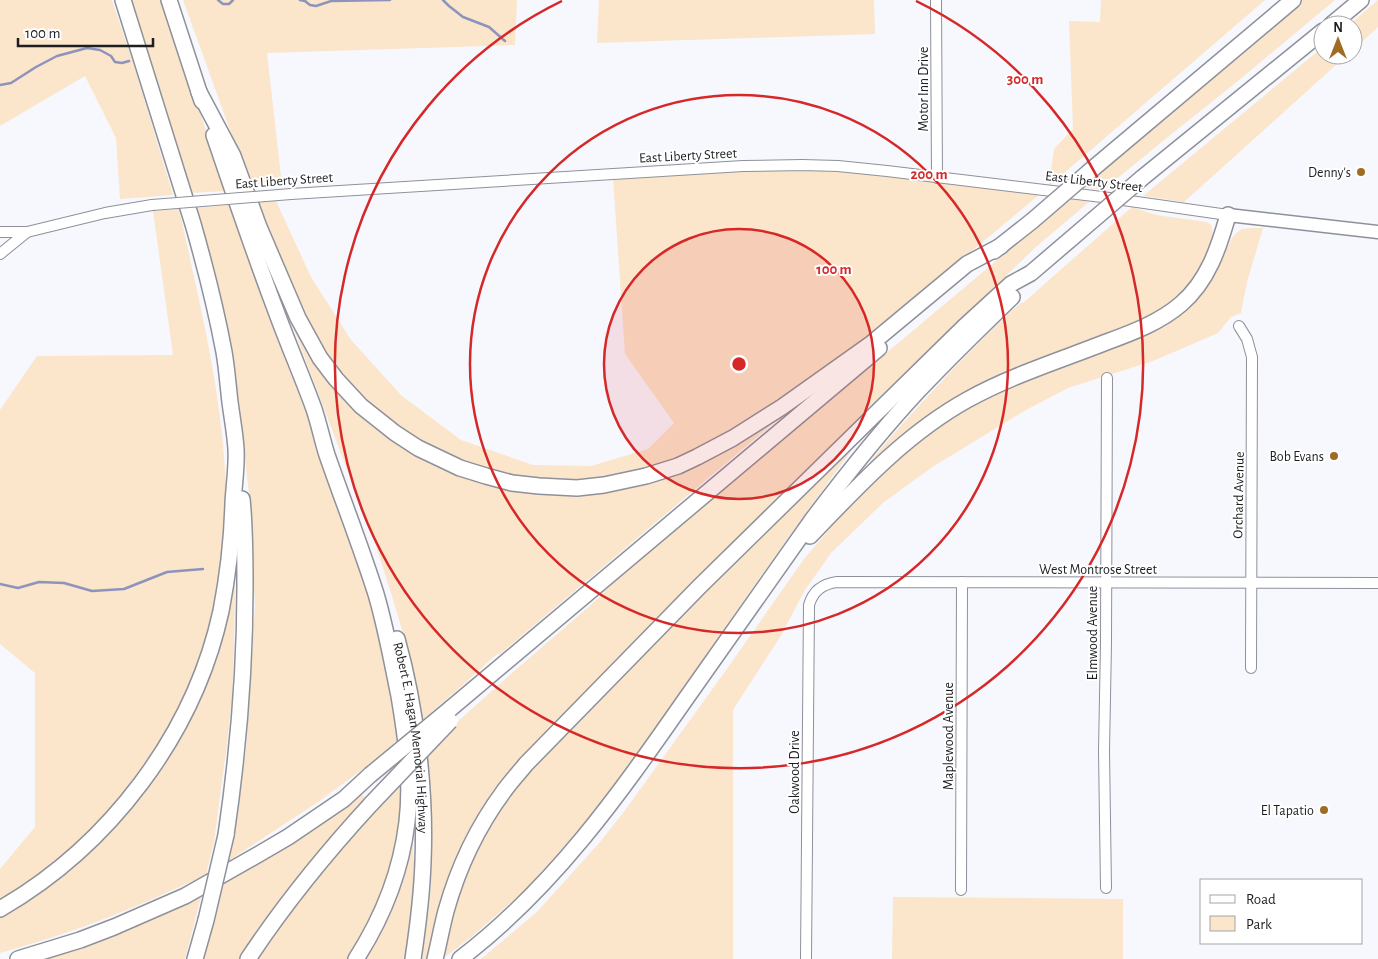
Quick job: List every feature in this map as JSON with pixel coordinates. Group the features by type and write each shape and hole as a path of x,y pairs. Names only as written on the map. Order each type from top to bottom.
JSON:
{"highway":[{"path":"123,0 179,176 203,259 224,353 243,505 245,552 244,665 238,737 226,835 195,959"},
{"path":"169,0 229,182 314,410 327,454 356,533 388,638 406,734 407,820 404,844 392,890 381,916 356,959"},
{"path":"1119,146 1147,113 1277,0"},
{"path":"18,959 80,940 184,896 259,854 344,799 370,775 450,715 560,617 1293,0"},
{"path":"1343,15 1362,0"},
{"path":"435,959 446,911 456,881 470,849 483,822 526,764 700,586 964,327 1011,284 1031,272 1142,178 1313,39"},
{"path":"199,92 233,156 259,227 298,318 315,350 336,379 361,406 418,448 460,468 512,483 577,488 604,485 646,476 678,466 697,457 733,438 782,407 872,343 967,264 1001,246"},
{"path":"706,671 728,654 809,537 864,479 918,433 967,400 1026,373 1140,329 1162,318 1182,304 1208,272 1217,252 1228,215"},
{"path":"460,959 484,940 526,901 579,844 621,791 812,520 872,442 973,334 1017,292 1031,272"},
{"name":"Robert E. Hagan Memorial Highway","path":"314,410 334,449 379,581 407,678 419,760 424,823 421,898 413,959"},
{"path":"0,909 44,880 107,824 129,799 155,763 186,707 208,656 220,612 231,548 236,448"},
{"path":"248,959 300,885 323,857 450,715"}],"main road":[{"name":"East Liberty Street","path":"1228,215 1378,232"}],"street":[{"name":"Motor Inn Drive","path":"936,0 937,178"},
{"name":"East Liberty Street","path":"0,232 27,232 105,213 152,205 291,194 774,165 838,166 1083,195 1228,215"},
{"path":"0,254 27,232"},
{"name":"Orchard Avenue","path":"1239,326 1247,339 1252,358 1251,668"},
{"name":"Elmwood Avenue","path":"1106,888 1104,751 1107,378"},
{"name":"West Montrose Street","path":"818,589 825,584 837,582 1378,583"},
{"name":"Maplewood Avenue","path":"961,890 962,582"},
{"name":"Oakwood Drive","path":"806,959 809,605 811,598 818,589"}],"green space":[{"path":"0,0 112,0 173,195 120,199 116,138 85,76 0,126"},
{"path":"129,0 163,0 226,191 189,193"},
{"path":"183,0 517,0 515,45 267,53 282,185 251,188"},
{"path":"599,0 874,0 875,34 597,43"},
{"path":"1101,0 1265,0 1049,186 1054,149 1073,129 1069,21 1100,22"},
{"path":"1303,0 1335,0 1317,15 1313,15 1313,18 1233,85 1103,190 1083,187"},
{"path":"1378,0 1378,27 1363,41 1363,15 1361,15"},
{"path":"1313,55 1313,65 1336,65 1184,202 1143,196"},
{"path":"806,170 865,173 1039,195 887,322 807,381 728,434 693,454 649,471 604,480 568,482 508,476 459,462 412,437 367,402 339,373 316,339 296,304 257,202 276,201 311,277 351,340 402,396 461,440 533,465 591,466 648,449 674,423 625,354 613,178"},
{"path":"1070,199 1089,202 1037,246 866,410 497,791 430,959 422,959 430,901 431,866 430,818 425,754 455,724 592,604 619,577"},
{"path":"230,205 276,336 322,454 350,534 372,608 399,739 363,769 318,802 228,861 246,752 255,607 252,540 241,422 234,382 194,208"},
{"path":"1132,207 1156,215 1207,222 1211,225 1213,234 1208,255 1196,276 1174,300 1132,326 937,411 911,429 868,464 936,387 1008,314"},
{"path":"179,209 209,348 224,454 226,518 221,573 216,600 201,654 180,705 138,772 117,800 81,841 42,873 0,902 0,869 35,827 35,673 0,644 0,410 37,356 173,355 153,211"},
{"path":"1263,228 1247,282 1241,313 1231,317 1218,333 1153,361 1068,388 1026,410 934,466 884,502 831,553 805,590 780,637 733,710 733,959 481,959 537,912 600,842 724,673 804,559 858,496 905,451 958,412 1010,386 1160,329 1176,319 1200,296 1212,280 1235,234 1242,229"},
{"path":"292,324 294,324 338,389 468,476 623,487 784,414 500,654 497,654 422,720 406,643 376,546"},
{"path":"857,443 786,540 617,784 524,891 470,938 442,959 460,885 486,828 519,781 671,623"},
{"path":"231,586 235,587 232,696 214,842 206,875 106,918 0,953 0,915 153,773"},
{"path":"402,777 401,819 394,870 351,959 255,959 296,901"},
{"path":"359,791 367,800 241,959 202,959 223,883"},
{"path":"412,832 414,865 411,916 405,959 362,959"},
{"path":"201,897 185,959 41,959 111,935"},
{"path":"893,897 1123,899 1123,959 892,959"}],"waterway":[{"path":"218,0 223,4 229,4 233,0"},
{"path":"300,0 316,6 331,1 390,0"},
{"path":"443,0 463,17 489,27 505,41"},
{"path":"0,85 11,83 57,56 87,48 100,50 111,56 115,62 129,61"},
{"path":"0,584 18,588 39,582 64,583 92,591 124,589 167,572 203,569"}],"place":[{"name":"Denny's","path":"1361,172"},
{"name":"Bob Evans","path":"1334,456"},
{"name":"El Tapatio","path":"1324,810"}]}
